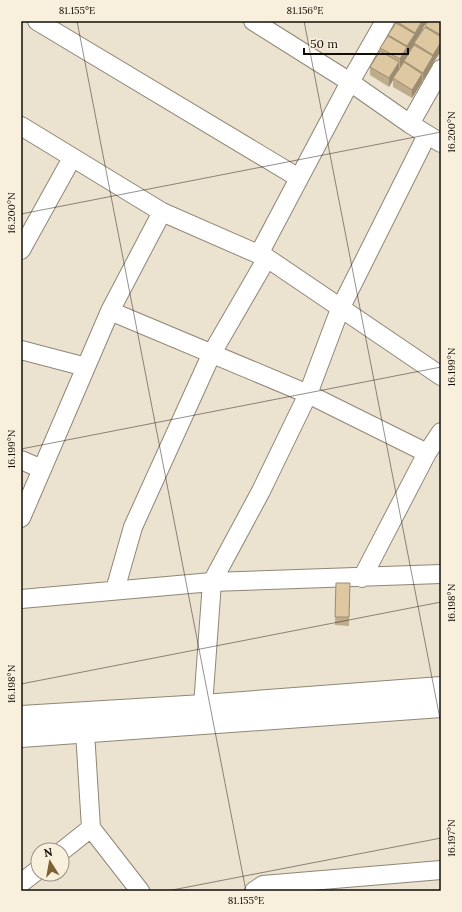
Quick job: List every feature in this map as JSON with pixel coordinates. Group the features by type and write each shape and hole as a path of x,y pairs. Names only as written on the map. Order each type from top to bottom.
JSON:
{"main road":[{"path":"21,717 203,706 441,688"},
{"path":"21,736 441,706"}],"street":[{"path":"37,21 299,178"},
{"path":"203,706 212,582 261,491 308,394 340,309 434,139 350,82 253,21"},
{"path":"115,590 133,527 212,353 263,256 299,178 350,82 385,21"},
{"path":"410,124 441,69"},
{"path":"21,126 162,212 263,256 441,376"},
{"path":"21,250 72,158"},
{"path":"21,518 110,311 162,212"},
{"path":"110,311 308,394 427,453"},
{"path":"21,350 86,367"},
{"path":"362,578 427,453 441,432"},
{"path":"21,460 42,469"},
{"path":"21,599 212,582 362,578 441,574"},
{"path":"85,732 91,828 140,891"},
{"path":"70,845 91,828"},
{"path":"254,891 263,884 441,870"},
{"path":"21,883 30,876"}],"building":[{"path":"396,21 422,21 415,33"},
{"path":"428,21 441,21 441,35 425,26"},
{"path":"396,23 415,34 407,46 388,35"},
{"path":"425,27 441,37 441,42 433,55 414,43"},
{"path":"388,36 407,47 400,59 380,48"},
{"path":"414,45 433,56 423,73 404,61"},
{"path":"380,51 399,62 389,78 370,67"},
{"path":"404,62 422,74 412,90 393,78"},
{"path":"336,583 350,583 349,617 335,617"}]}
